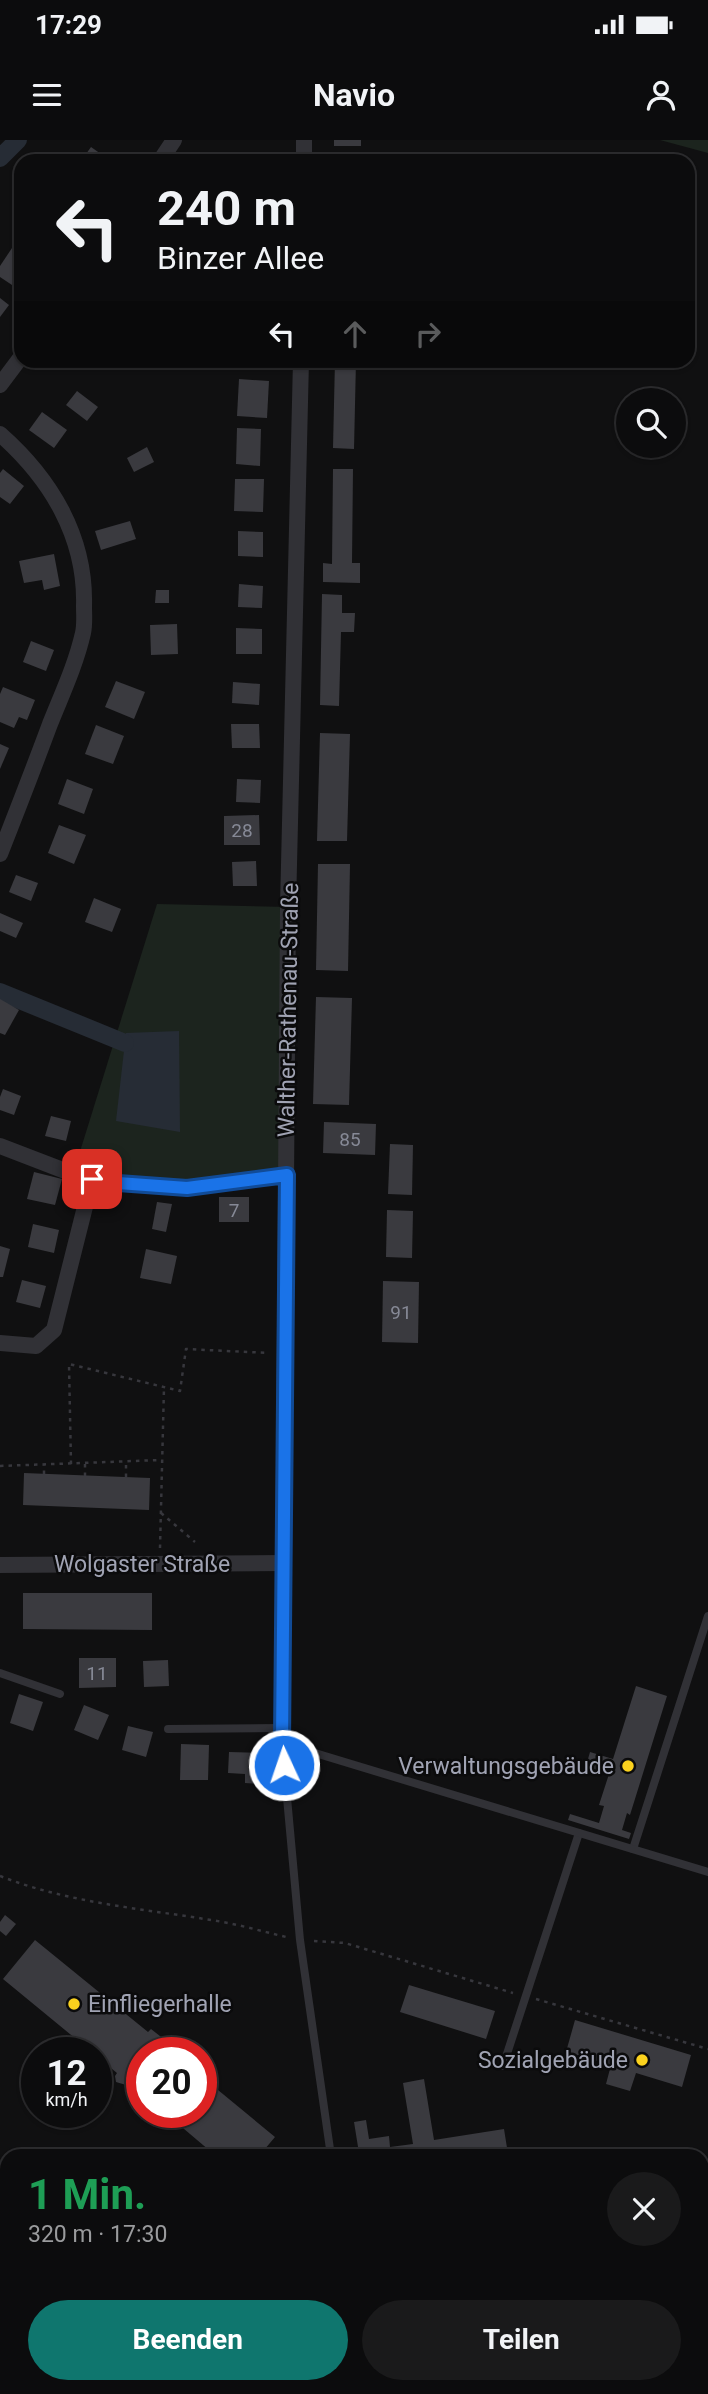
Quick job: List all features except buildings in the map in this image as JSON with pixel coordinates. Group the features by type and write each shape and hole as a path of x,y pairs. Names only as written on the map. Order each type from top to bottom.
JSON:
{"street":[{"path":"0,385 14,366"},
{"name":"Walther-Rathenau-Straße","path":"282,1736 288,907 301,368"},
{"path":"0,434 42,479 63,510 79,551 85,591 84,631 0,854"},
{"path":"0,1146 73,1174 118,1183 187,1188 287,1175"},
{"path":"0,1343 36,1346 54,1330 92,1179"},
{"name":"Wolgaster Straße","path":"0,1565 284,1563"}],"lane":[{"path":"633,1849 708,1616"},
{"path":"0,1672 61,1694"},
{"path":"168,1729 282,1736 708,1872"},
{"path":"282,1736 300,1940 330,2149"},
{"path":"503,2066 579,1833"}],"path":[{"path":"71,1464 69,1364 180,1391 186,1349 286,1353"},
{"path":"160,1564 164,1387"},
{"path":"0,1466 161,1460"},
{"path":"126,1462 126,1477"},
{"path":"85,1463 85,1476"},
{"path":"44,1465 44,1474"},
{"path":"161,1513 195,1542"},
{"path":"0,1876 51,1893 224,1923 300,1940 345,1943 708,2049"}],"shaded area":[{"path":"660,140 708,140 708,153"},
{"path":"157,904 288,907 287,1175 187,1188 73,1174"},
{"path":"179,1031 180,1132 116,1121 126,1033"}],"waterway":[{"path":"0,158 18,140"},
{"path":"0,992 125,1043"}],"place":[{"name":"Verwaltungsgebäude","path":"628,1766"},
{"name":"Einfliegerhalle","path":"74,2004"},
{"name":"Sozialgebäude","path":"642,2060"}],"route":[{"path":"92,1179 187,1188 287,1175 282,1743 284,1765"}]}
